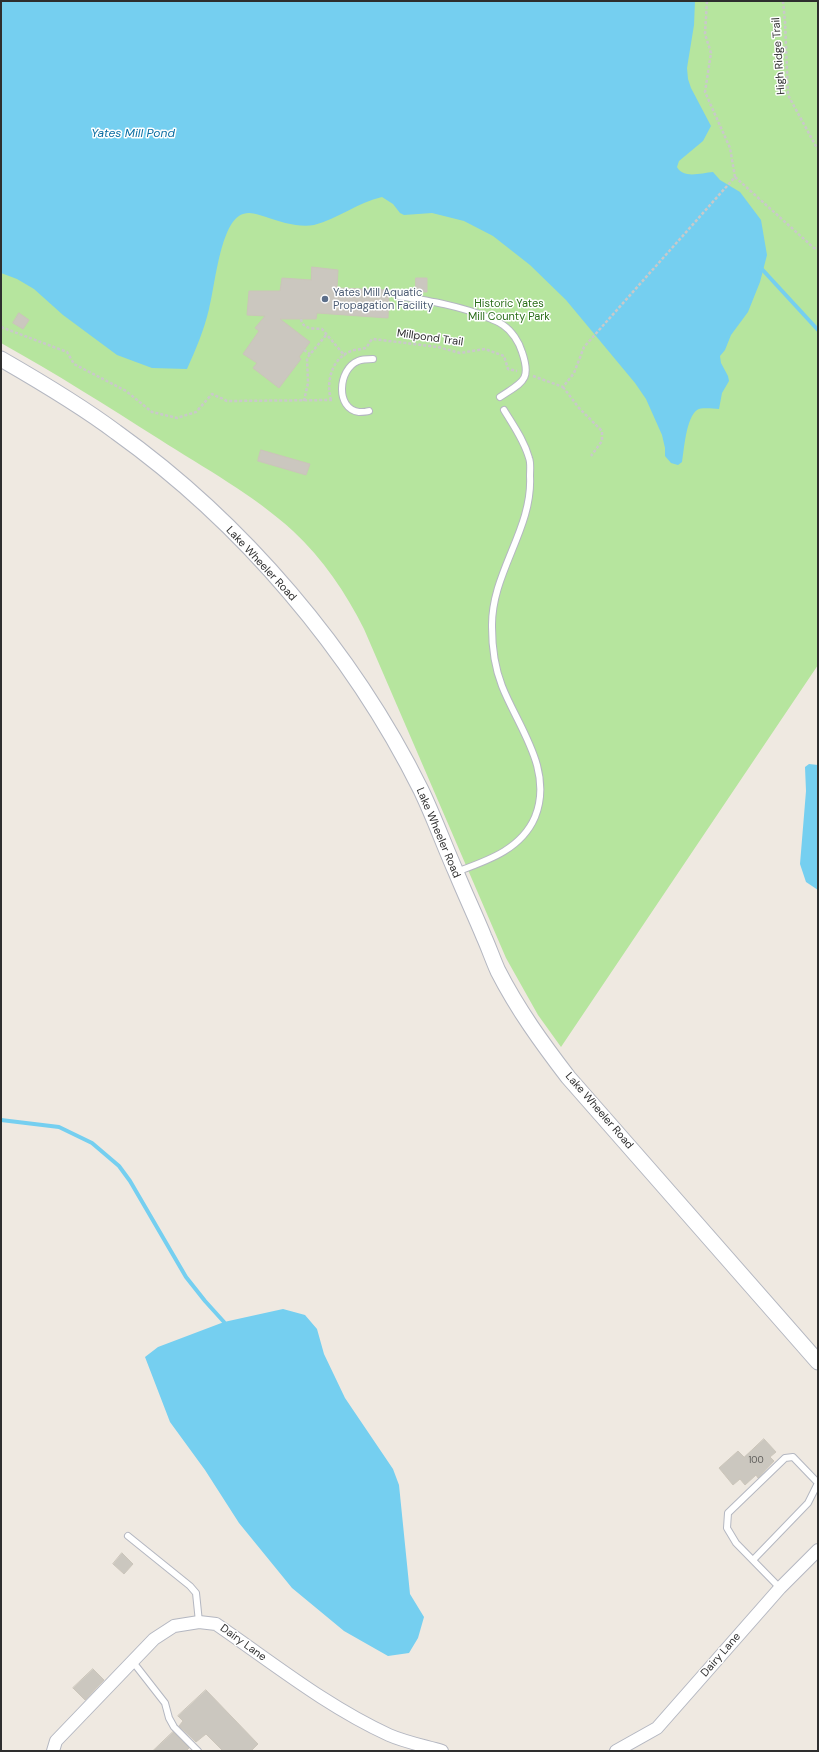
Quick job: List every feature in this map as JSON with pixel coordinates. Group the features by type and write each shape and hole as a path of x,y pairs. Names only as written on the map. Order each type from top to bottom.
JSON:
{"street":[{"name":"Lake Wheeler Road","path":"1,359 43,383 85,410 148,456 209,508 282,585 309,618 367,696 420,788 497,969 515,1002 539,1039 568,1077 818,1362"},
{"name":"Dairy Lane","path":"616,1751 657,1728 780,1588 818,1550"},
{"name":"Dairy Lane","path":"53,1751 56,1741 154,1639 174,1626 199,1622 216,1624 305,1688 347,1713 390,1735 442,1751"}],"lane":[{"path":"399,296 439,302 476,313 503,325 520,343 526,364 527,374 523,380 500,397"},
{"path":"369,411 358,412 349,407 342,398 341,388 344,375 351,365 359,360 373,359"},
{"path":"456,872 496,856 516,844 535,817 539,803 539,776 535,757 530,743 502,686 494,657 492,625 496,594 505,566 524,522 531,489 530,459 520,435 504,410"},
{"path":"753,1560 808,1503 818,1483 792,1457 785,1458 728,1513 727,1528 736,1543 780,1588"},
{"path":"128,1536 190,1586 196,1594 199,1622"},
{"path":"133,1662 165,1703 169,1718 174,1727 198,1751"}],"path":[{"path":"707,1 705,34 711,53 706,92 730,148 735,177 814,248 818,249"},
{"name":"High Ridge Trail","path":"783,1 788,95 818,150"},
{"path":"591,456 602,441 602,431 579,408 563,386 574,373 584,347 735,177"},
{"path":"301,319 302,325 305,328 322,329 351,365"},
{"path":"1,327 67,352 74,364 126,391 152,412 177,418 196,412 212,394 227,401 331,400 330,376 333,368 344,355"},
{"path":"304,401 308,383 306,358 327,334"},
{"name":"Millpond Trail","path":"344,355 349,352 365,348 374,339 438,347 460,353 484,349 504,356 508,368 563,386"},
{"path":"304,350 310,354"}],"green space":[{"name":"Historic Yates Mill County Park","path":"1,1 818,1 818,665 561,1047 538,1015 506,958 364,629 350,602 324,565 293,531 245,494 211,471 81,390 1,343"}],"water":[{"name":"Yates Mill Pond","path":"1,1 695,1 694,25 687,68 688,79 691,88 711,126 703,141 679,161 677,167 683,173 688,174 713,172 720,180 740,192 761,220 767,255 760,282 748,312 731,335 725,350 720,356 721,363 729,381 722,393 719,409 702,409 697,410 693,414 686,434 682,462 678,465 671,463 665,456 662,435 646,399 635,383 566,300 530,265 493,236 464,221 432,213 404,215 400,213 393,204 382,197 373,199 331,219 308,226 290,224 255,214 243,214 235,219 224,242 207,317 200,339 187,369 152,368 117,355 63,315 34,289 17,279 1,273"},
{"path":"809,764 818,765 818,890 806,882 800,864 806,791 805,767"},
{"path":"283,1309 305,1315 317,1329 324,1354 345,1398 393,1469 399,1485 410,1594 424,1617 418,1638 409,1653 388,1656 344,1631 292,1588 239,1523 205,1470 170,1422 145,1357 158,1347 224,1322"}],"building":[{"path":"312,267 338,270 337,288 389,290 388,318 317,313 316,319 280,319 310,342 299,357 301,359 279,388 253,368 257,363 243,354 259,331 255,328 265,316 247,315 249,291 280,291 282,278 311,280"},
{"path":"416,278 427,278 427,292 416,292"},
{"path":"19,313 29,320 23,329 13,323"},
{"path":"261,450 310,464 306,475 258,461"},
{"path":"764,1439 776,1452 770,1457 774,1461 758,1478 756,1475 745,1485 740,1479 733,1485 719,1468 738,1451 744,1457"},
{"path":"122,1553 133,1564 124,1574 113,1564"},
{"path":"93,1669 104,1680 85,1700 73,1688"},
{"path":"206,1690 258,1744 251,1751 223,1751 206,1734 196,1742 179,1726 183,1721 178,1716"},
{"path":"173,1732 189,1748 186,1751 153,1751"}],"waterway":[{"path":"760,267 818,330"},
{"path":"1,1120 59,1127 92,1143 119,1166 130,1181 186,1277 224,1322"}],"place":[{"name":"Yates Mill Aquatic Propagation Facility","path":"325,299"}]}
